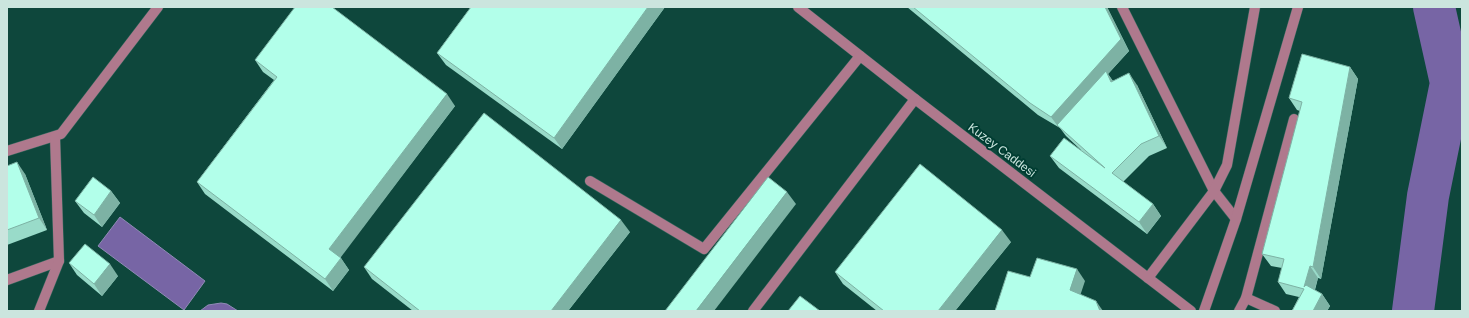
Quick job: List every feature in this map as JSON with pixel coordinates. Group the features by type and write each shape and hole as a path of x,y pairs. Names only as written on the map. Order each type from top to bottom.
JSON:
{"street":[{"path":"7,151 61,134 158,7"},
{"name":"Kuzey Caddesi","path":"798,7 915,99 1192,311"},
{"path":"1122,7 1214,190 1236,219"},
{"path":"1148,278 1214,190 1227,165 1255,7"},
{"path":"1204,311 1236,219 1298,7"},
{"path":"590,181 704,249 860,56"},
{"path":"753,311 915,99"},
{"path":"1239,311 1246,298 1294,119"},
{"path":"39,311 59,261 55,137"},
{"path":"7,280 59,261"},
{"path":"1246,298 1275,311"}],"shaded area":[{"path":"120,217 205,281 184,310 98,246"},
{"path":"221,303 227,304 238,311 200,311 208,305"}],"building":[{"path":"295,7 332,7 447,94 329,249 341,258 325,279 197,182 277,77 255,60"},
{"path":"471,7 648,7 554,138 437,53"},
{"path":"913,7 1105,7 1121,39 1051,117 1030,103"},
{"path":"1302,54 1350,67 1313,267 1310,266 1304,287 1306,285 1322,294 1313,311 1292,311 1304,289 1278,282 1284,259 1262,254 1302,102 1289,98"},
{"path":"1106,71 1111,82 1129,73 1159,136 1141,144 1112,173 1153,204 1139,222 1050,156 1064,138 1105,168 1057,125"},
{"path":"484,113 621,220 551,311 420,311 364,267"},
{"path":"17,162 39,218 7,230 7,166"},
{"path":"920,164 1002,230 938,311 884,311 835,272"},
{"path":"93,177 111,191 94,215 75,201"},
{"path":"768,177 787,192 696,311 665,311"},
{"path":"85,244 110,264 94,284 69,263"},
{"path":"1037,258 1077,269 1070,290 1096,301 1100,311 995,311 1008,271 1030,277"},
{"path":"800,296 820,311 788,311"}],"waterway":[{"path":"1413,311 1428,196 1451,83 1434,7"}]}
